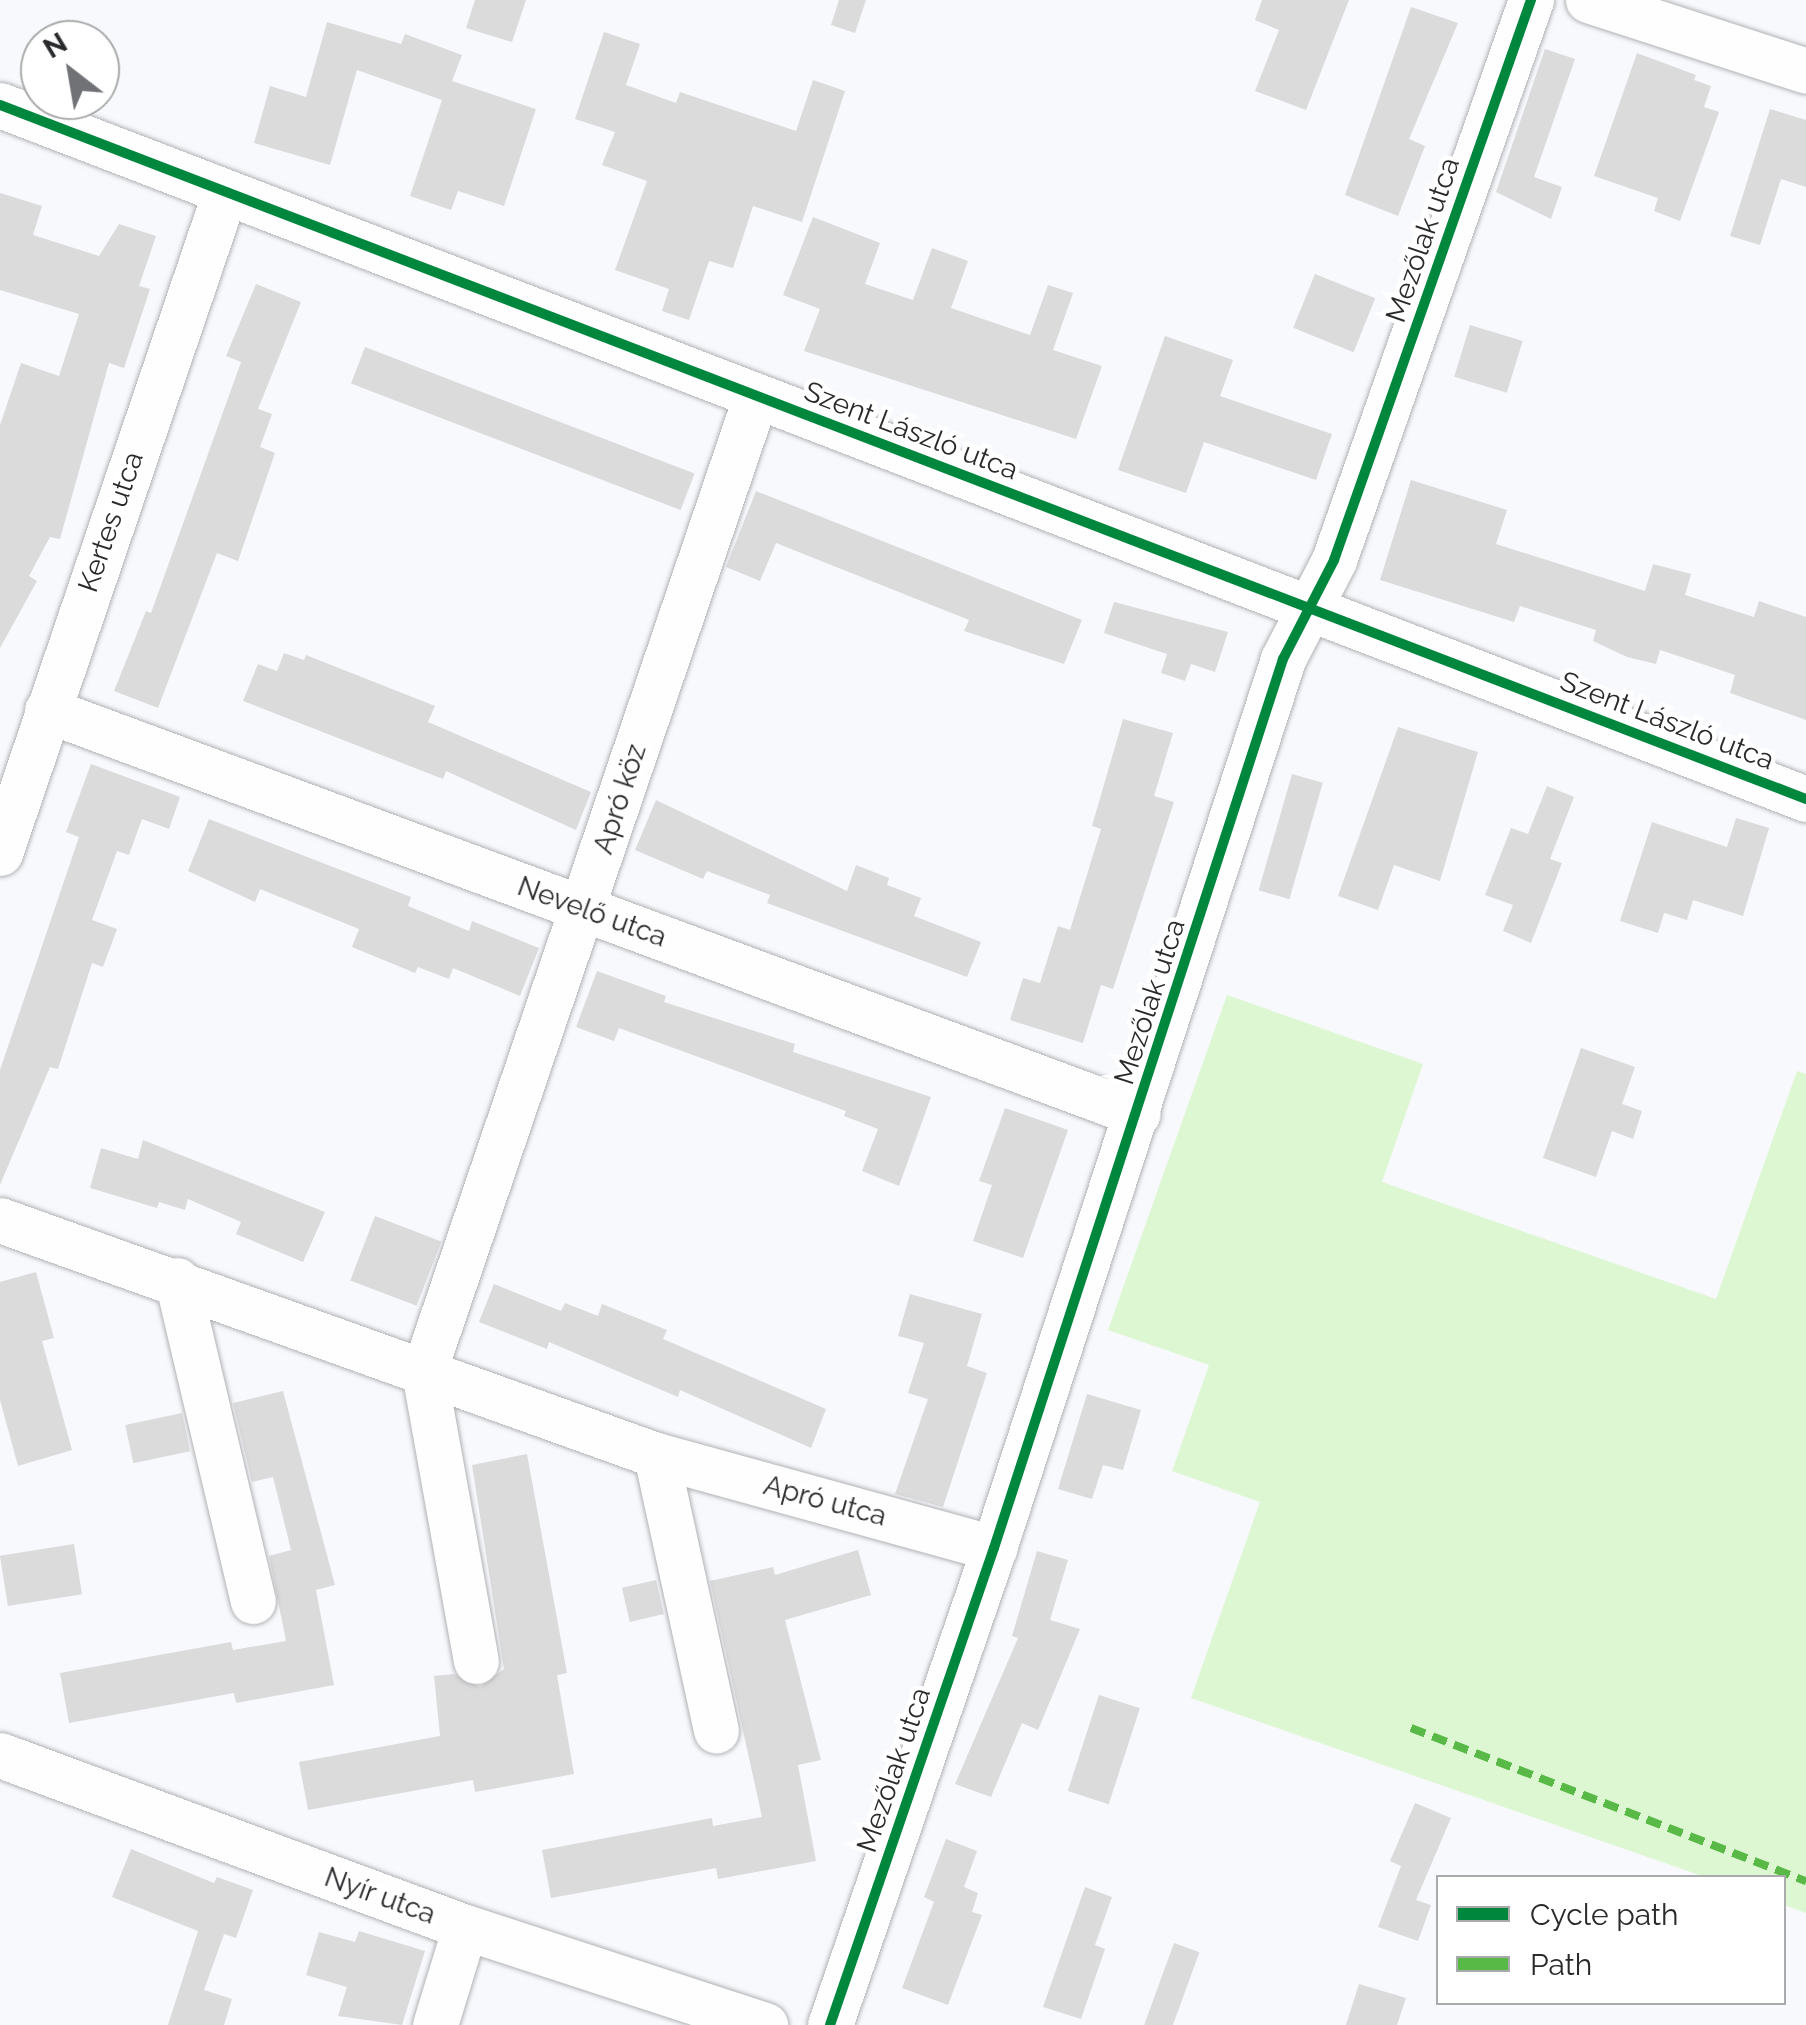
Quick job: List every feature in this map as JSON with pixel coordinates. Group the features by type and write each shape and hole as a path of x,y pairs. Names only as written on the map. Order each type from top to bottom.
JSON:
{"street":[{"name":"Mezőlak utca","path":"830,2025 994,1548 1284,659 1334,560 1531,0"},
{"path":"1588,0 1806,71"},
{"name":"Szent László utca","path":"0,104 1806,799"},
{"name":"Kertes utca","path":"0,853 225,192"},
{"name":"Apró köz","path":"424,1371 756,396"},
{"name":"Nevelő utca","path":"47,710 1138,1114"},
{"name":"Apró utca","path":"0,1220 177,1280 656,1455 994,1548"},
{"path":"177,1280 252,1601"},
{"path":"424,1371 476,1661"},
{"path":"656,1455 716,1731"},
{"name":"Nyír utca","path":"0,1755 465,1927 765,2025"},
{"path":"436,2025 465,1927"}],"green space":[{"path":"1227,995 1423,1064 1382,1182 1716,1299 1797,1071 1806,1074 1806,1913 1786,1906 1786,1875 1699,1875 1191,1698 1260,1502 1172,1471 1209,1365 1108,1330"}],"building":[{"path":"475,0 526,0 512,42 466,28"},
{"path":"839,0 866,0 855,33 831,25"},
{"path":"1262,0 1349,0 1306,110 1255,91 1279,30 1255,20"},
{"path":"1411,7 1458,23 1409,139 1425,146 1398,216 1345,195"},
{"path":"327,22 401,44 405,34 462,55 452,81 536,109 504,206 458,191 451,210 410,196 442,100 357,70 330,165 254,143 270,86 306,97"},
{"path":"604,32 640,44 626,85 676,103 680,92 796,131 813,80 845,91 802,222 753,206 733,268 709,261 689,320 662,311 669,289 615,270 647,181 602,165 615,132 575,119"},
{"path":"1545,49 1575,59 1534,177 1562,187 1551,219 1496,192"},
{"path":"1637,53 1696,75 1694,80 1711,86 1704,107 1719,112 1680,221 1654,211 1658,198 1594,176"},
{"path":"1770,109 1806,120 1806,187 1781,179 1760,245 1730,236"},
{"path":"0,193 42,206 33,235 99,256 119,224 156,236 139,286 150,289 124,368 109,363 60,539 50,537 29,576 37,581 0,648 0,425 21,363 59,376 79,314 0,290"},
{"path":"813,217 880,243 865,284 913,300 932,248 968,261 951,308 1030,335 1048,285 1073,293 1053,350 1102,366 1076,439 804,351 820,309 783,295"},
{"path":"1315,274 1375,298 1354,352 1293,328"},
{"path":"256,284 301,302 258,409 272,414 260,447 275,453 238,561 217,553 158,708 114,691 146,611 151,613 241,362 226,356"},
{"path":"1470,325 1523,341 1507,393 1454,377"},
{"path":"1165,336 1233,360 1220,396 1332,434 1316,480 1204,442 1186,493 1118,470"},
{"path":"365,347 695,474 681,510 351,383"},
{"path":"1411,480 1507,510 1496,544 1645,591 1653,564 1691,574 1685,595 1754,617 1759,601 1806,617 1806,720 1730,693 1735,675 1660,650 1656,664 1627,657 1593,641 1596,630 1520,606 1514,622 1380,580"},
{"path":"756,491 1082,620 1064,664 964,631 969,620 776,543 760,581 726,567"},
{"path":"1114,602 1228,632 1215,672 1191,664 1185,681 1161,673 1167,654 1104,633"},
{"path":"284,653 304,660 306,655 435,706 428,722 591,792 576,830 446,771 443,779 243,701 258,664 277,671"},
{"path":"1123,719 1173,733 1154,796 1174,802 1113,989 1101,985 1083,1043 1010,1020 1023,978 1040,983 1058,926 1070,930 1101,829 1092,826"},
{"path":"1398,727 1478,752 1440,881 1394,865 1378,910 1338,896"},
{"path":"91,764 180,797 169,829 142,819 129,855 117,851 92,920 117,929 103,967 92,963 58,1069 50,1067 0,1185 0,1070 79,837 66,832"},
{"path":"1292,774 1323,783 1289,899 1259,890"},
{"path":"1547,786 1574,797 1550,859 1562,863 1531,943 1503,931 1513,905 1485,895 1511,828 1528,834"},
{"path":"656,800 847,891 856,865 889,878 887,885 921,898 914,916 981,942 967,977 767,903 770,895 707,871 703,879 635,850"},
{"path":"1736,818 1769,828 1743,916 1693,900 1687,920 1664,913 1658,933 1620,921 1652,822 1727,847"},
{"path":"209,819 411,897 408,906 469,931 472,921 539,948 520,996 453,968 449,979 418,967 415,973 352,947 359,929 260,889 255,902 188,871"},
{"path":"597,971 666,996 664,1002 795,1044 793,1052 931,1097 899,1186 862,1171 878,1129 844,1116 846,1111 619,1028 614,1041 576,1027"},
{"path":"1581,1048 1635,1067 1622,1104 1642,1111 1633,1139 1612,1131 1596,1177 1543,1158"},
{"path":"1005,1108 1068,1130 1023,1258 973,1241 992,1185 979,1181"},
{"path":"143,1140 325,1212 303,1262 236,1234 241,1222 188,1199 185,1210 159,1202 157,1208 90,1188 101,1148 138,1159"},
{"path":"375,1216 441,1241 417,1306 350,1280"},
{"path":"36,1272 54,1338 42,1341 72,1450 18,1466 0,1400 0,1282"},
{"path":"494,1284 561,1311 565,1303 598,1316 602,1304 667,1330 663,1339 826,1409 811,1448 680,1390 678,1397 549,1342 547,1349 479,1322"},
{"path":"910,1294 982,1314 967,1366 987,1373 943,1507 895,1494 928,1399 908,1393 924,1343 898,1336"},
{"path":"283,1391 335,1585 316,1590 334,1685 236,1703 234,1693 69,1723 60,1673 231,1642 233,1650 286,1641 269,1556 291,1550 273,1477 252,1482 233,1403"},
{"path":"1087,1394 1141,1410 1123,1470 1103,1465 1092,1499 1058,1489"},
{"path":"182,1413 190,1451 133,1463 125,1425"},
{"path":"527,1454 567,1673 557,1675 574,1774 475,1792 473,1780 308,1810 299,1762 440,1736 434,1676 454,1674 480,1687 504,1669 472,1465"},
{"path":"74,1544 82,1594 8,1606 0,1556"},
{"path":"858,1550 871,1595 785,1620 821,1760 798,1765 816,1861 718,1879 716,1868 551,1898 542,1850 712,1818 713,1826 762,1817 710,1581 773,1567 775,1575"},
{"path":"1037,1551 1068,1560 1050,1620 1080,1629 1038,1730 1022,1723 991,1797 955,1784 1018,1638 1012,1636"},
{"path":"656,1580 664,1614 630,1622 622,1588"},
{"path":"1099,1695 1140,1708 1109,1804 1068,1791"},
{"path":"1415,1803 1451,1818 1416,1900 1431,1905 1418,1941 1378,1927 1401,1866 1390,1861"},
{"path":"946,1839 977,1851 964,1887 978,1893 972,1912 982,1915 948,2005 902,1988 934,1902 924,1897"},
{"path":"131,1849 214,1883 217,1877 253,1890 236,1938 224,1934 204,1990 232,1999 224,2025 168,2025 198,1931 112,1897"},
{"path":"1085,1887 1112,1897 1095,1945 1105,1949 1081,2019 1043,2007"},
{"path":"359,1931 425,1951 402,2025 338,2016 347,1987 306,1975 319,1932 355,1942"},
{"path":"1174,1943 1199,1952 1173,2025 1144,2025"},
{"path":"1359,1984 1406,1998 1397,2025 1346,2025"}],"marked path":[{"path":"1411,1728 1806,1881"}],"cycle path":[{"path":"830,2025 994,1548 1283,659 1334,560 1531,0"},
{"path":"0,105 1806,799"}]}
